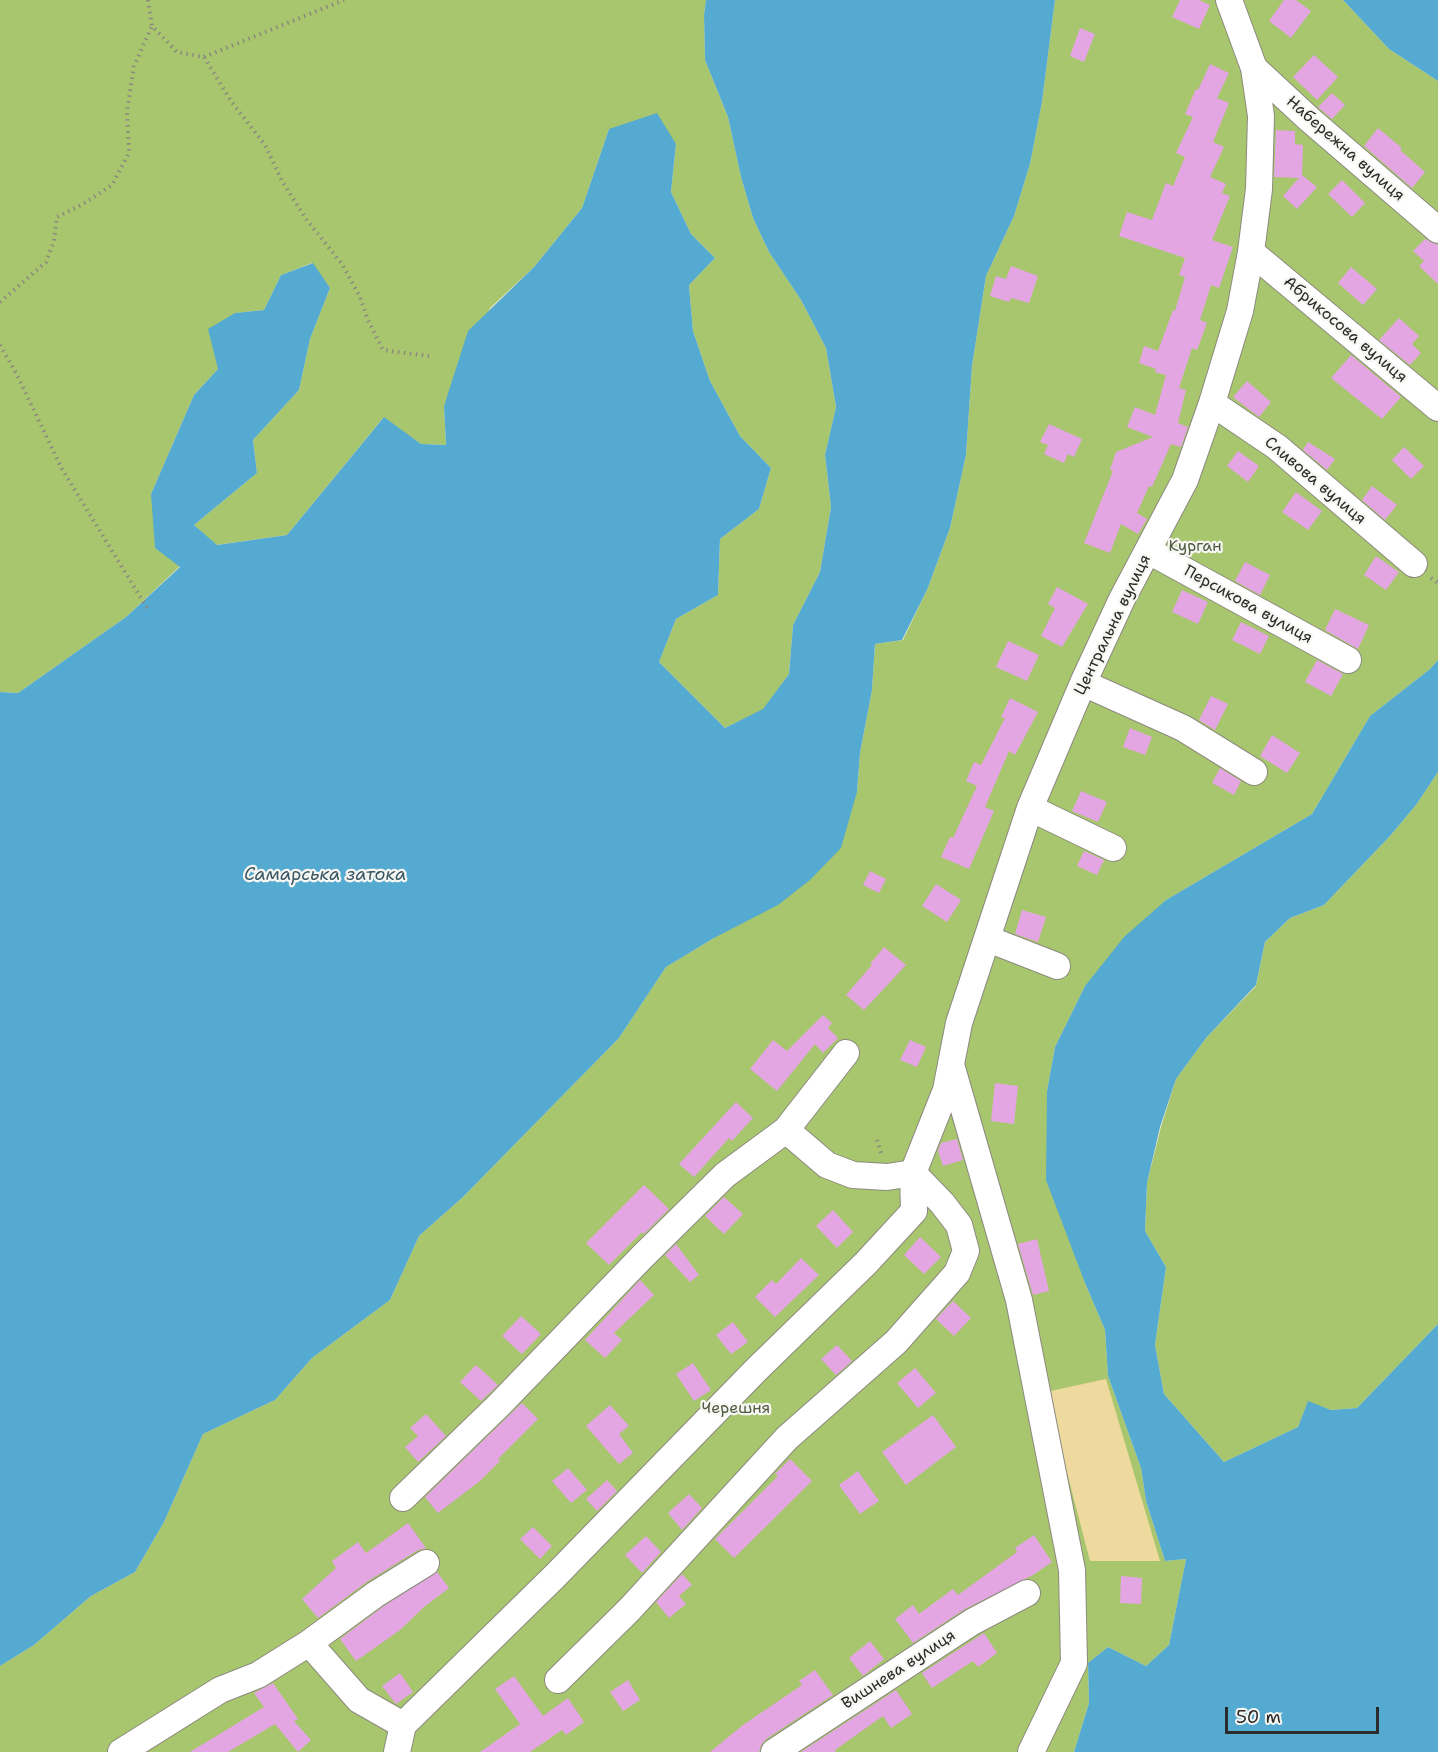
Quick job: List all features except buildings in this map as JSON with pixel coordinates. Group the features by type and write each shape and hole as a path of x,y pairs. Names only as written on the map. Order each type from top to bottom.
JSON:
{"street":[{"name":"Центральна вулиця","path":"913,1173 946,1090 959,1023 1030,808 1083,683 1122,599 1185,480 1212,403 1240,311 1259,189 1261,116 1254,68 1229,0"},
{"name":"Набережна вулиця","path":"1254,68 1309,119 1438,230"},
{"name":"Абрикосова вулиця","path":"1251,252 1438,408"},
{"name":"Сливова вулиця","path":"1212,403 1277,447 1414,564"},
{"name":"Персикова вулиця","path":"1149,551 1348,660"},
{"path":"1083,683 1183,728 1254,772"},
{"path":"1030,808 1113,848"},
{"path":"988,939 1057,966"},
{"path":"403,1498 499,1405 725,1175 786,1130 846,1053"},
{"path":"951,1065 1019,1300 1072,1570 1074,1663 1031,1752"},
{"path":"786,1130 827,1165 853,1175 887,1177 913,1173"},
{"path":"558,1680 629,1610 787,1438 896,1342 957,1273 966,1251 959,1225 942,1203 913,1173"},
{"path":"397,1752 403,1725 555,1576 757,1369 866,1263 914,1211 913,1173"},
{"path":"121,1752 220,1690 258,1675 309,1643 376,1594 426,1563"},
{"name":"Вишнева вулиця","path":"774,1752 972,1622 1027,1593"},
{"path":"309,1643 359,1700 403,1725"}],"path":[{"path":"0,302 46,262 54,241 57,217 83,204 112,185 129,153 127,111 134,66 152,26 148,0"},
{"path":"152,26 177,52 204,57 344,0"},
{"path":"204,57 231,101 265,144 282,181 306,219 342,264 360,297 382,350 429,356"},
{"path":"0,345 62,469 147,608"}],"green space":[{"path":"0,0 706,0 705,60 728,117 753,218 769,252 801,300 826,348 836,407 825,455 831,507 820,572 793,625 789,674 763,710 725,728 659,662 676,619 718,595 720,539 759,509 771,468 740,436 710,381 693,331 689,285 715,258 691,234 671,192 676,144 609,129 582,208 534,267 490,308 444,406 446,445 421,444 383,418 287,535 216,545 194,525 257,473 253,440 299,390 310,339 330,288 312,263 281,275 264,310 235,313 218,369 194,395 151,494 180,566 126,617 18,693 0,692"},
{"path":"1055,0 1343,0 1389,49 1438,81 1438,660 1430,669 1370,716 1312,814 1166,900 1085,986 1055,1047 1047,1091 1085,1283 1105,1330 1108,1376 1141,1468 1146,1501 1165,1561 1186,1559 1169,1645 1146,1666 1108,1647 1088,1663 1089,1703 1074,1752 0,1752 0,1666 34,1645 91,1596 135,1572 164,1522 203,1434 275,1400 312,1358 390,1300 419,1236 463,1197 619,1038 666,967 714,938 857,792 860,753 872,690 875,644 903,640 927,590 950,528 966,455 972,366 986,276 1014,216 1030,164 1042,102"},
{"path":"1438,772 1438,1324 1357,1408 1331,1410 1308,1402 1298,1427 1224,1462 1164,1394 1155,1345 1166,1267 1145,1231 1147,1183 1161,1127 1176,1079 1206,1038 1256,986 1265,942 1290,918 1324,905 1390,836 1416,805"}],"sand":[{"path":"1106,1379 1160,1561 1090,1561 1046,1392"}],"water":[{"name":"Самарська затока","path":"706,0 1055,0 1042,102 1030,164 1014,216 986,276 972,366 966,455 950,528 927,590 902,640 875,644 872,690 860,753 857,792 841,848 810,880 778,905 714,938 666,967 619,1038 463,1197 419,1236 390,1300 312,1358 275,1400 203,1434 164,1522 135,1572 91,1596 34,1645 0,1666 0,692 18,693 126,617 180,567 155,548 151,494 194,395 218,369 208,329 235,313 264,310 281,275 313,263 330,288 310,339 299,390 253,440 257,473 194,525 217,545 287,535 384,417 421,444 446,445 444,406 468,331 534,267 582,208 609,129 657,113 676,144 671,192 691,234 715,258 689,285 693,331 710,381 740,436 771,468 759,509 720,539 718,595 676,619 659,662 725,728 763,709 789,674 793,625 820,572 831,507 825,455 836,407 826,348 801,300 769,252 753,218 728,117 705,60"},
{"path":"1343,0 1438,0 1438,81 1389,49"},
{"path":"1438,660 1438,772 1416,805 1390,836 1324,905 1290,918 1265,942 1256,985 1206,1038 1176,1079 1160,1127 1147,1183 1145,1231 1166,1267 1155,1345 1164,1394 1224,1462 1298,1427 1308,1401 1331,1410 1357,1408 1438,1324 1438,1752 1074,1752 1089,1703 1088,1663 1108,1647 1146,1666 1169,1645 1186,1559 1165,1561 1146,1501 1141,1468 1108,1376 1105,1330 1046,1180 1047,1091 1055,1047 1085,986 1124,937 1166,900 1312,814 1370,716 1430,669"}],"park label":[{"name":"Курган","path":"1195,547"},
{"name":"Черешня","path":"736,1409"}]}
